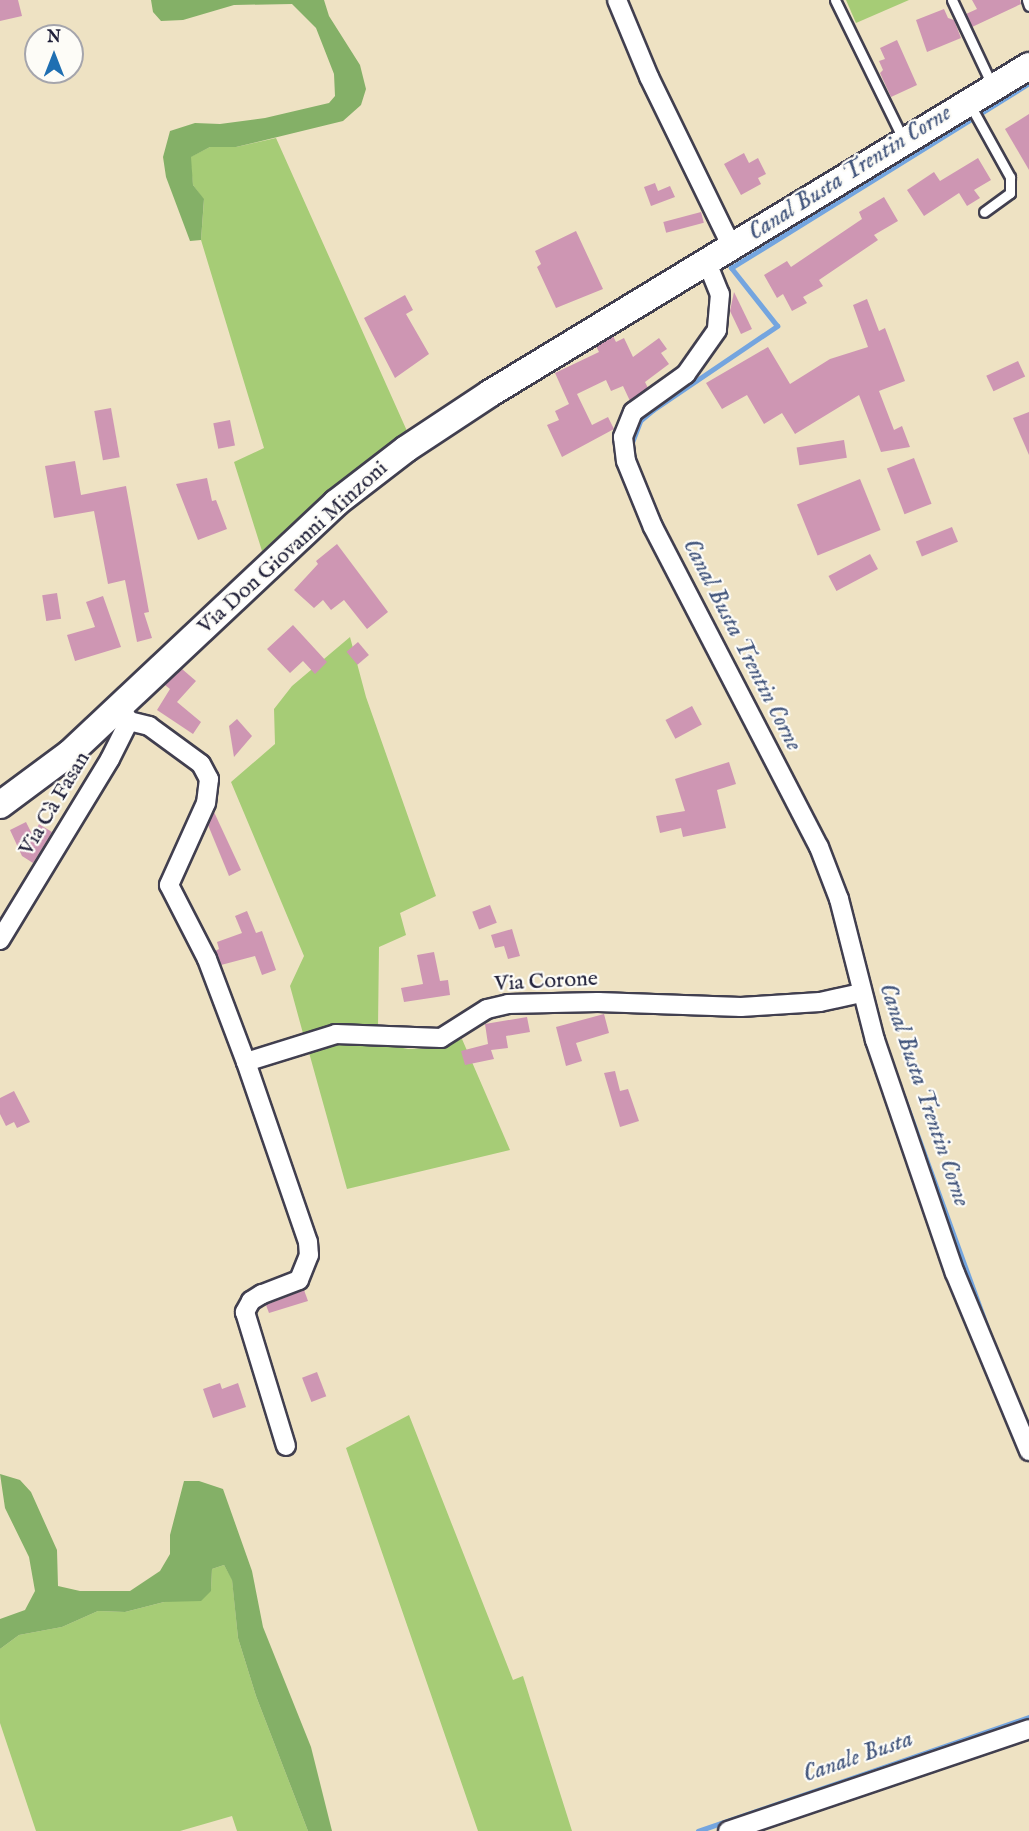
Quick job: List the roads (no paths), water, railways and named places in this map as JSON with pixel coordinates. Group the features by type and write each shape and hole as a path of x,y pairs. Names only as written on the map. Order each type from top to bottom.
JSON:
{"street":[{"path":"617,0 649,77 731,245"},
{"name":"Via Don Giovanni Minzoni","path":"0,805 43,776 124,714 271,563 371,474 445,422 706,260 1029,66"},
{"path":"706,260 720,294 717,330 686,374 633,412 623,437 626,461 652,527 819,848 839,899 861,993 955,1273 1029,1451"},
{"path":"124,714 149,726 201,764 209,779 206,803 171,874 169,885 207,959 246,1062 308,1242 309,1255 298,1280 262,1294 251,1301 245,1312 286,1446"},
{"name":"Via Cà Fasan","path":"0,940 110,759 124,714"},
{"name":"Via Corone","path":"246,1062 336,1034 441,1038 487,1009 508,1004 598,1002 741,1007 820,1002 861,993"},
{"path":"728,1831 1029,1729"}],"lane":[{"path":"835,0 904,142"},
{"path":"952,0 993,87"},
{"path":"1027,0 1029,6"},
{"path":"968,101 1010,177 1010,193 984,212"}],"waterway":[{"name":"Canal Busta Trentin Corne","path":"631,445 640,421 653,410 777,326 731,268 1029,83"},
{"name":"Canal Busta Trentin Corne","path":"656,512 665,531"},
{"name":"Canal Busta Trentin Corne","path":"904,1097 992,1340"},
{"name":"Canale Busta","path":"698,1831 1029,1717"}]}
